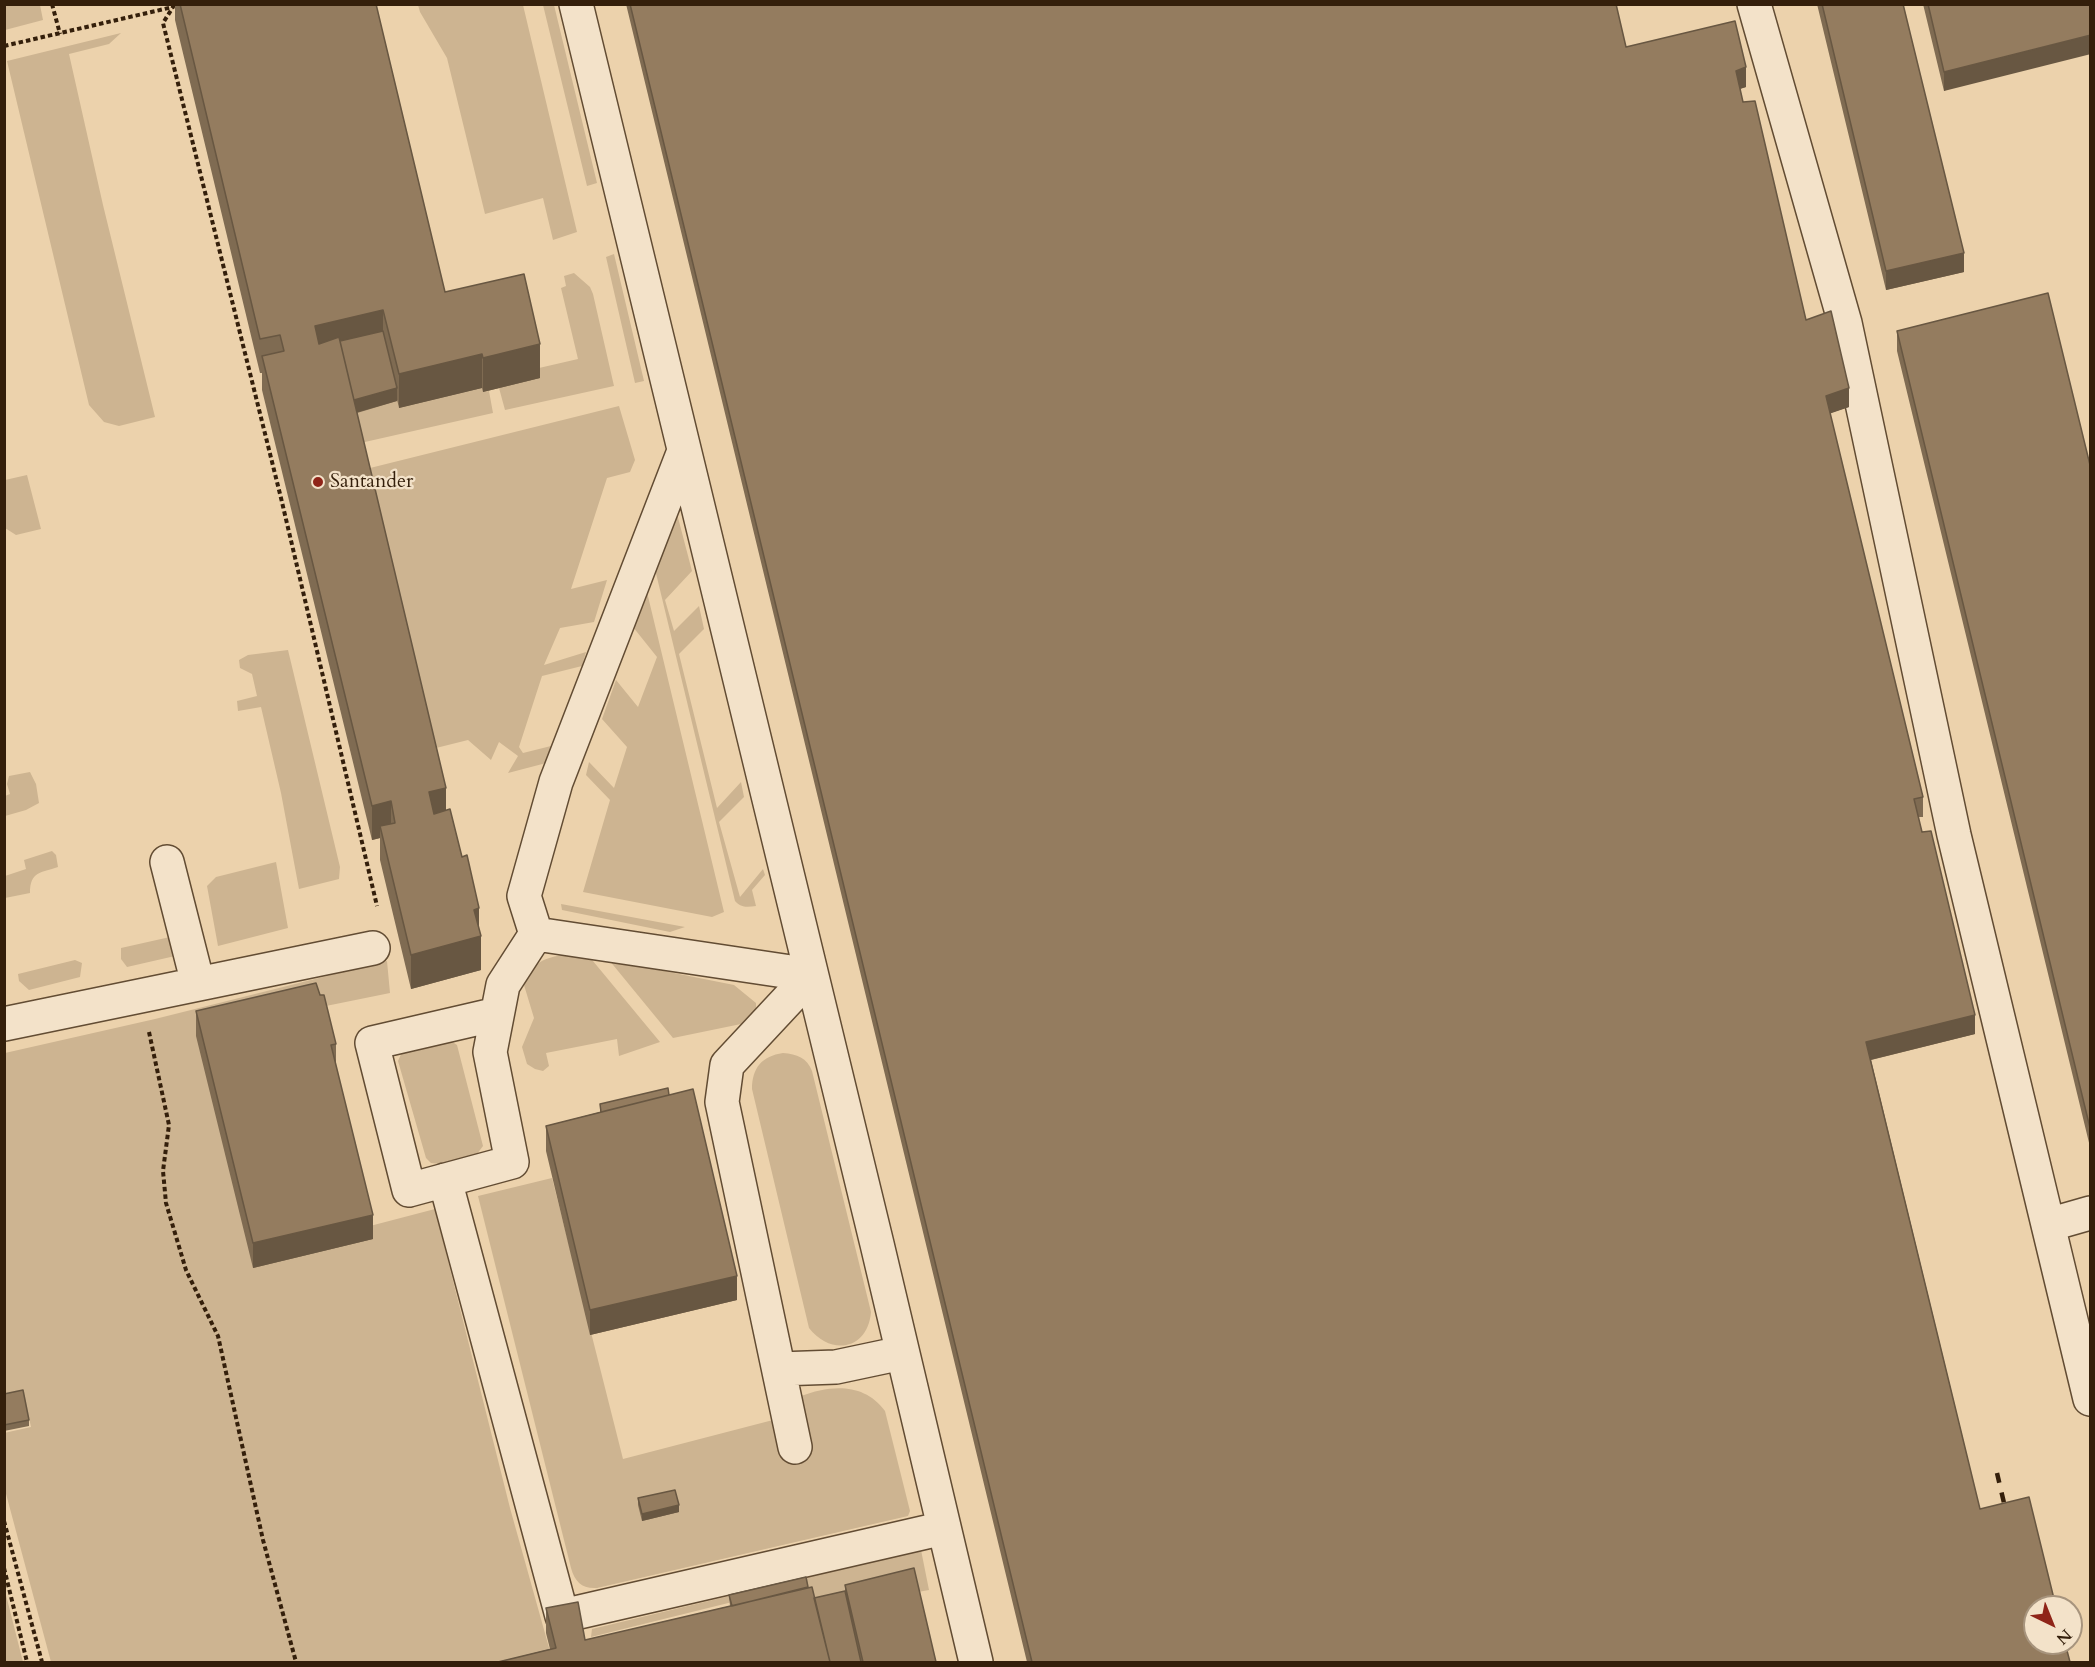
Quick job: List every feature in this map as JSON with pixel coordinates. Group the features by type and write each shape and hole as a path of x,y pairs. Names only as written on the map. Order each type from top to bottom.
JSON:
{"lane":[{"path":"576,4 976,1662"},
{"path":"1754,4 1845,323 1954,835 2091,1399"},
{"path":"536,934 524,896 556,782 684,451"},
{"path":"167,861 198,984"},
{"path":"536,934 811,975"},
{"path":"497,1014 372,1042 409,1190 512,1162 490,1052 503,985 536,934"},
{"path":"6,1024 373,948"},
{"path":"795,1447 722,1102 727,1065 811,975"},
{"path":"445,1180 562,1616 944,1528"},
{"path":"2048,1225 2091,1213"},
{"path":"779,1370 836,1367 902,1353"}],"path":[{"path":"52,4 60,34"},
{"path":"4,46 184,4"},
{"path":"173,6 163,22 284,509 378,906"},
{"path":"142,996 169,1125 163,1171 165,1203 186,1270 218,1336 263,1540 297,1662"},
{"path":"4,1521 42,1662"},
{"path":"4,1568 27,1662"}],"shaded area":[{"path":"7,4 40,5 43,20 5,30"},
{"path":"418,5 523,5 577,232 553,240 543,198 485,214 447,58"},
{"path":"543,5 554,5 597,183 587,186"},
{"path":"121,33 109,44 69,54 155,417 119,426 104,422 89,405 7,61"},
{"path":"614,254 644,381 635,383 606,257"},
{"path":"574,273 590,287 593,294 614,386 505,410 499,388 539,368 578,359 561,288 566,286 564,276"},
{"path":"482,388 484,392 489,391 493,413 356,444 348,415 397,401 399,408"},
{"path":"619,406 635,460 630,472 607,478 571,589 607,580 594,622 560,628 544,665 586,652 582,666 542,676 519,747 523,753 555,745 550,762 508,773 518,756 499,742 491,760 468,740 428,750 362,470"},
{"path":"27,475 41,529 16,535 5,528 5,480"},
{"path":"676,510 692,571 665,600 674,631 699,606 704,629 679,654 717,808 741,782 744,797 719,822 740,897 763,869 765,875 752,890 756,906 742,906 735,901 654,565"},
{"path":"646,588 724,912 712,917 583,892 610,800 586,775 589,762 614,788 627,747 602,719 616,680 638,707 657,657 633,627"},
{"path":"288,650 340,867 339,879 299,889 281,793 261,707 238,711 237,701 257,696 252,674 240,668 239,660 248,655"},
{"path":"30,772 36,784 39,803 26,810 5,816 5,796 10,794 7,784 9,776"},
{"path":"52,851 56,855 58,867 34,877 30,893 5,898 5,876 26,869 24,860"},
{"path":"276,862 288,928 218,946 207,886 216,877"},
{"path":"561,904 685,927 670,932 562,910"},
{"path":"170,937 175,956 127,967 121,959 121,948"},
{"path":"572,953 588,955 660,1042 619,1056 617,1039 546,1053 549,1066 543,1071 527,1064 522,1047 534,1018 524,985 533,969 542,961"},
{"path":"75,960 82,963 80,977 29,990 19,981 18,974"},
{"path":"609,960 734,985 756,1003 756,1009 741,1024 673,1038"},
{"path":"387,961 390,993 316,1008 370,1226 435,1209 510,1508 553,1662 51,1662 5,1490 4,1433 31,1427 24,1396 5,1400 5,1053 155,1019"},
{"path":"451,1041 457,1045 483,1146 477,1154 441,1164 431,1163 426,1158 398,1061 402,1052"},
{"path":"783,1053 801,1058 812,1071 871,1312 863,1334 848,1345 828,1343 809,1328 752,1089 754,1075 760,1064 769,1057"},
{"path":"552,1178 623,1459 773,1420 779,1453 810,1445 801,1396 823,1390 846,1388 867,1395 885,1411 910,1511 908,1516 597,1588 580,1584 571,1568 478,1196"},
{"path":"921,1550 929,1590 812,1611 805,1584 591,1637 592,1629"},
{"path":"4,1587 23,1662 5,1662"}],"building":[{"path":"180,4 376,4 445,292 524,274 540,344 483,358 482,354 399,374 383,310 315,326 319,344 339,337 446,788 429,792 434,814 450,809 462,857 467,855 479,908 474,910 481,936 411,955 380,826 395,823 391,801 372,806 262,356 284,351 280,335 260,339"},
{"path":"630,4 1616,4 1626,47 1735,21 1746,67 1736,71 1743,102 1755,101 1806,320 1831,311 1849,388 1826,396 1923,797 1914,799 1922,832 1931,831 1975,1015 1866,1042 1980,1509 2029,1497 2053,1595 2023,1595 2023,1655 2068,1655 2070,1662 1032,1662"},
{"path":"1822,4 1903,4 1964,253 1886,271"},
{"path":"1928,4 2091,4 2091,35 1944,72"},
{"path":"2048,293 2091,469 2091,1132 1897,331"},
{"path":"383,331 397,388 354,400 340,341"},
{"path":"316,983 320,995 324,995 336,1044 331,1045 373,1215 253,1243 196,1011"},
{"path":"668,1088 669,1095 601,1112 600,1104"},
{"path":"693,1089 737,1276 590,1310 546,1126"},
{"path":"23,1390 29,1420 4,1425 4,1394"},
{"path":"675,1490 679,1505 642,1514 638,1498"},
{"path":"914,1568 936,1662 863,1662 845,1585"},
{"path":"806,1577 808,1587 732,1606 729,1595"},
{"path":"812,1587 830,1662 498,1662 556,1648 546,1608 578,1602 585,1640"},
{"path":"845,1591 861,1662 830,1662 814,1598"}],"railway":[{"path":"1997,1473 2008,1520"}],"place":[{"name":"Santander","path":"318,482"}]}
